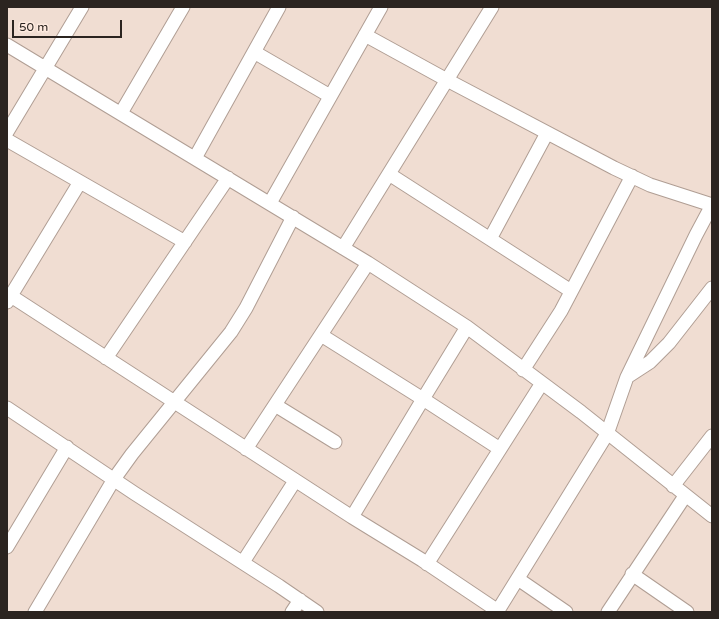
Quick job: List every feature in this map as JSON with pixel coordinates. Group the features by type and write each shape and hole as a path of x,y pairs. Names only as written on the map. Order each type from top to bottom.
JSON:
{"street":[{"path":"7,132 82,7"},
{"path":"121,113 184,7"},
{"path":"195,158 278,7"},
{"path":"270,203 381,7"},
{"path":"343,248 492,7"},
{"path":"80,182 9,299 106,358 295,481 427,564 498,612 607,434 627,377 712,205 650,185 447,80 365,35"},
{"path":"7,44 294,217 467,327 581,412 712,516"},
{"path":"254,52 330,96"},
{"path":"490,239 547,132"},
{"path":"7,140 185,242"},
{"path":"389,174 571,291"},
{"path":"523,370 561,311 632,176"},
{"path":"106,358 228,178"},
{"path":"35,612 114,479 132,454 231,332 246,308 294,217"},
{"path":"246,449 368,263"},
{"path":"627,377 650,362 669,343 712,288"},
{"path":"352,517 422,399 467,327"},
{"path":"321,335 500,449"},
{"path":"427,564 542,382"},
{"path":"275,405 335,442"},
{"path":"7,408 317,612"},
{"path":"673,486 712,436"},
{"path":"7,547 67,447"},
{"path":"243,562 295,481"},
{"path":"608,612 685,496"},
{"path":"632,574 687,612"},
{"path":"518,578 566,612"},
{"path":"292,612 300,600"}]}
